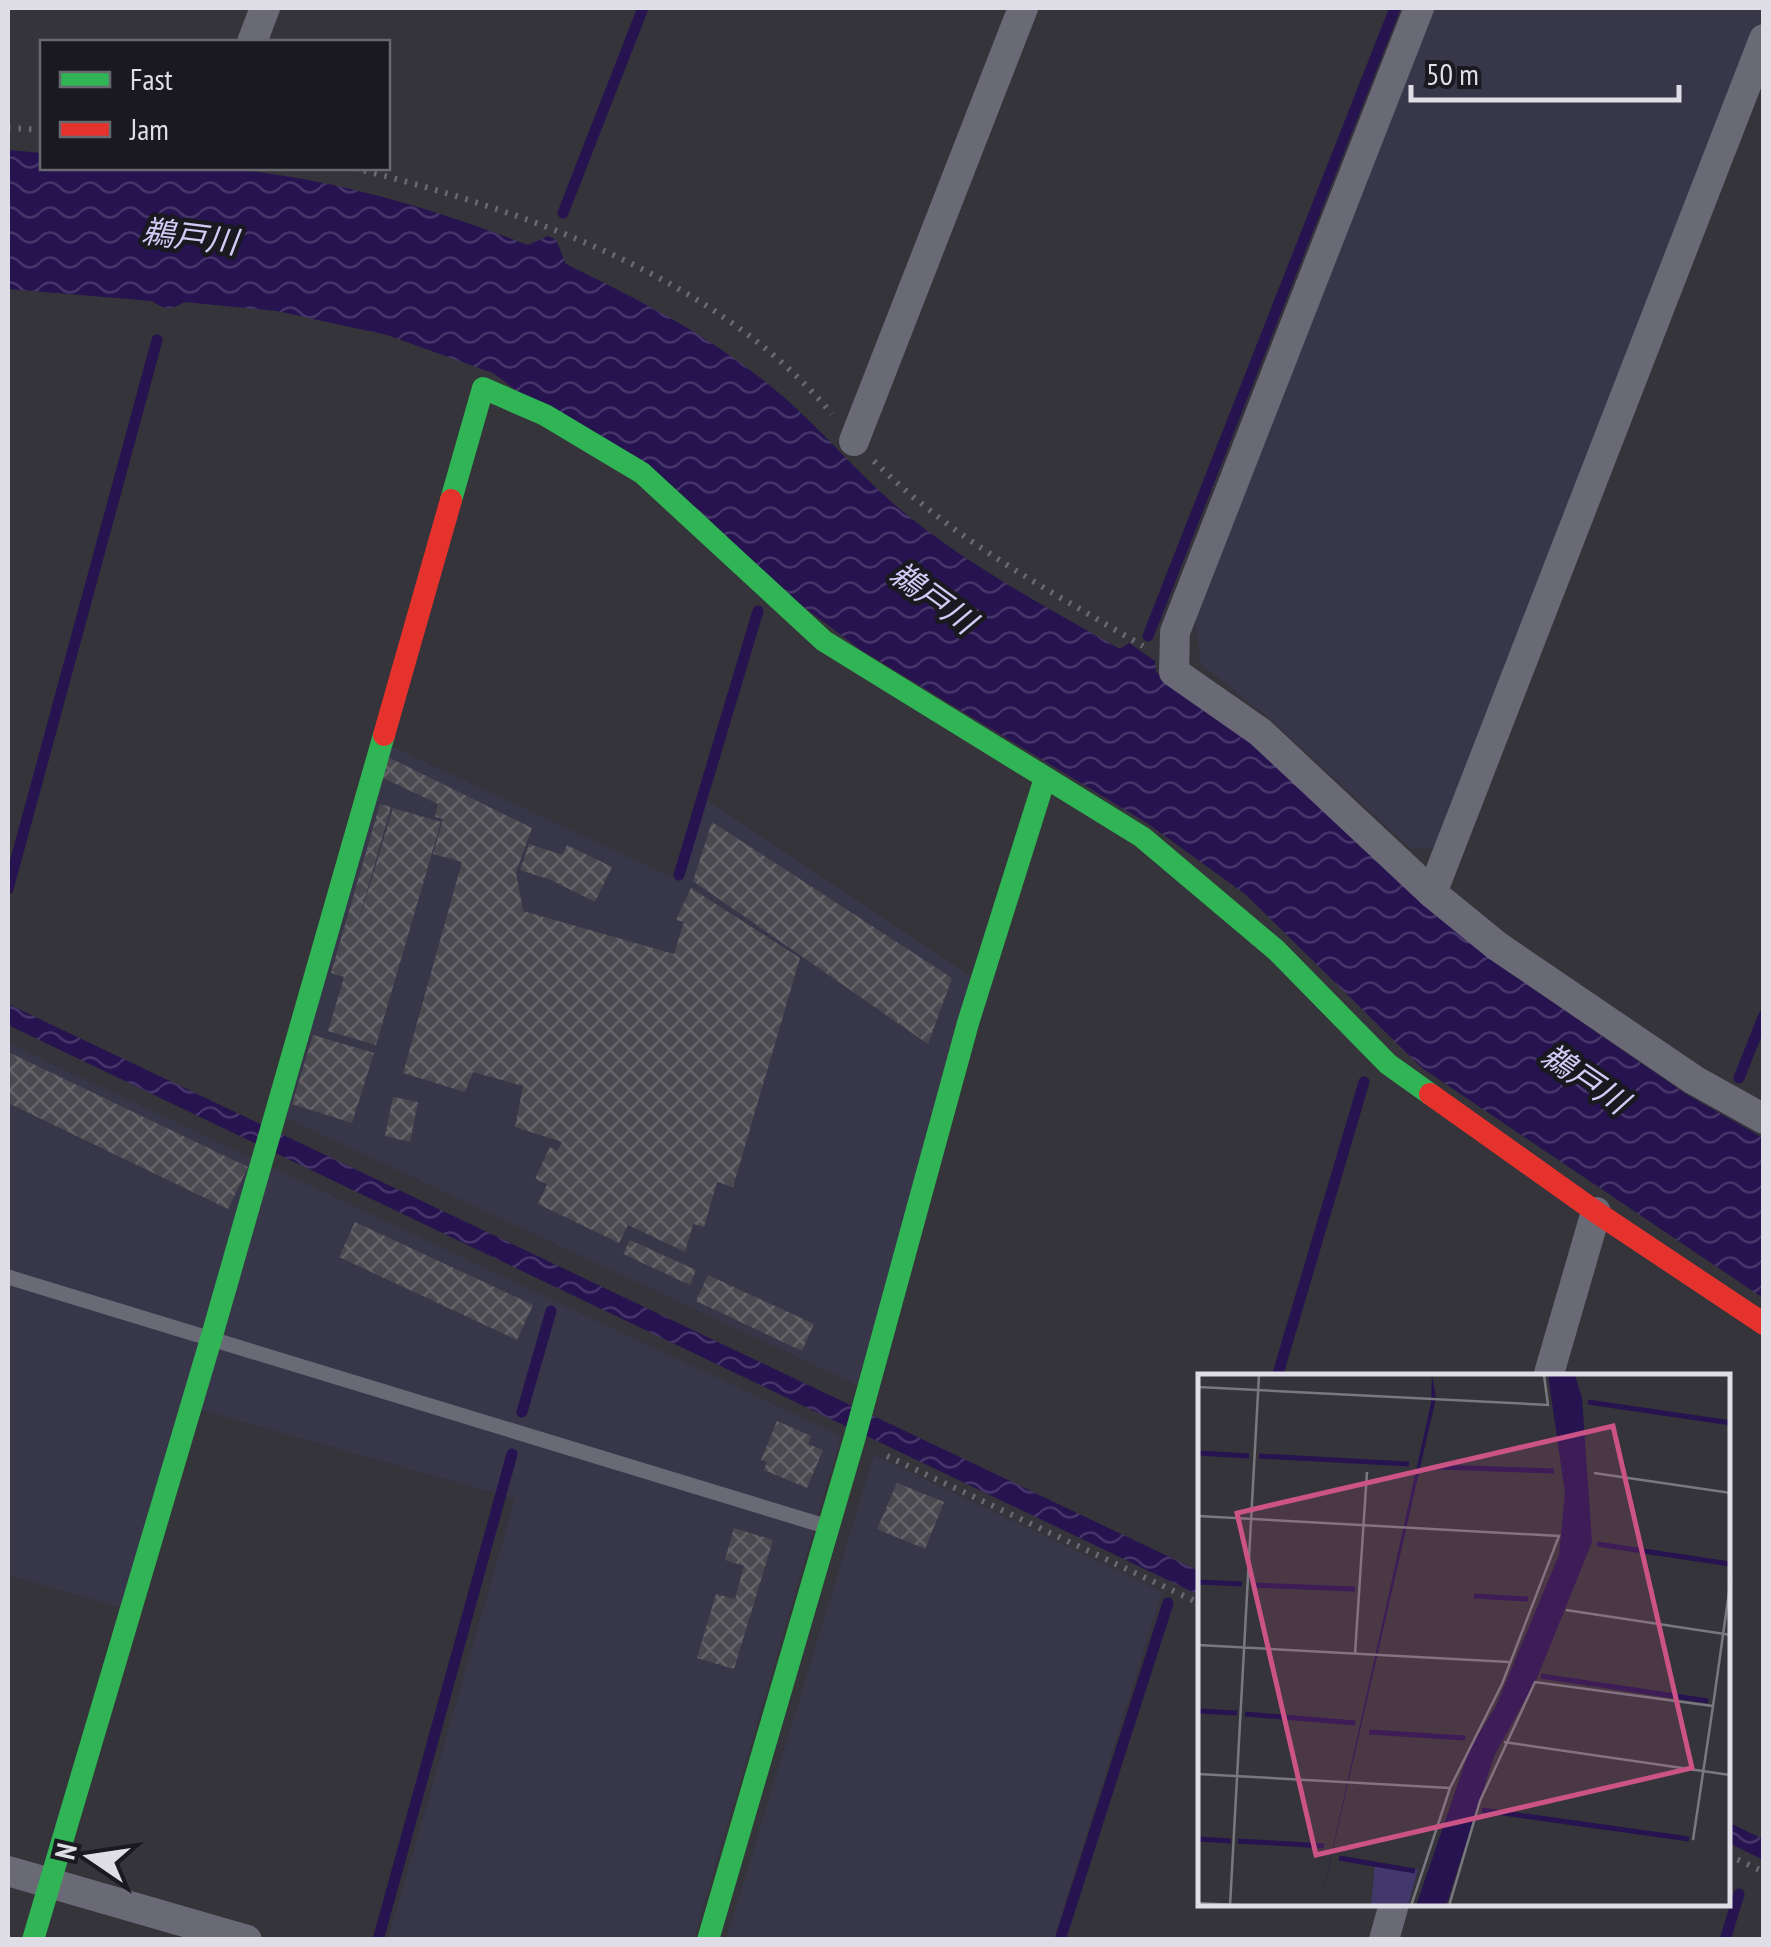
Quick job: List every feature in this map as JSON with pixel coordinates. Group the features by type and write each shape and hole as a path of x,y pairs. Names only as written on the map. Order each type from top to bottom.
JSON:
{"street":[{"path":"253,40 266,8"},
{"path":"854,441 1023,8"},
{"path":"1419,8 1175,632 1174,672 1260,732 1432,893 1497,946 1694,1080 1764,1119"},
{"path":"1432,893 1764,39"},
{"path":"33,1940 483,388 545,415 642,473 824,641 1142,837 1276,950 1388,1064 1596,1212 1764,1324"},
{"path":"708,1940 854,1440 968,1023 1044,778"},
{"path":"1549,1374 1596,1212"},
{"path":"8,1871 247,1940"},
{"path":"1384,1940 1393,1907"}],"lane":[{"path":"8,1277 829,1527"}],"path":[{"path":"8,128 40,130"},
{"path":"362,170 448,191 568,234 684,292 746,332 806,384 854,441 916,501 992,558 1156,653 1174,672"},
{"path":"854,1440 1198,1603"},
{"path":"1731,1856 1764,1872"}],"shaded area":[{"path":"1434,8 1763,8 1763,14 1437,848 1410,848 1272,721 1201,664 1195,620"},
{"path":"384,743 682,882 705,799 973,978 857,1385 280,1115"},
{"path":"8,1043 841,1436 694,1939 388,1939 515,1499 181,1404 120,1607 8,1575"},
{"path":"874,1455 1162,1592 1054,1939 726,1940"}],"water":[{"name":"鵜戸川","path":"8,150 40,153 40,170 233,170 297,178 414,206 528,245 548,236 556,240 566,264 681,324 760,378 895,505 948,546 1120,649 1129,643 1155,661 1156,672 1248,739 1490,959 1686,1094 1763,1138 1763,1298 1422,1068 1245,894 1147,823 861,650 493,373 387,335 277,311 185,302 168,308 152,301 8,289"},
{"path":"8,1004 1198,1571 1198,1595 8,1025"},
{"path":"1731,1823 1763,1839 1763,1860 1731,1844"}],"building":[{"path":"388,757 532,828 516,872 523,911 674,954 684,922 676,920 691,888 800,958 733,1187 717,1182 704,1227 693,1224 685,1252 628,1225 619,1243 538,1204 547,1184 535,1179 550,1147 557,1151 562,1142 515,1127 523,1086 473,1072 465,1092 403,1073 462,862 433,854 443,819 435,817 438,804 381,777"},
{"path":"380,804 391,807 353,940 393,808 441,822 376,1045 328,1031 344,977 331,973"},
{"path":"712,822 952,978 928,1044 693,881"},
{"path":"529,844 562,855 567,845 612,867 595,902 520,870"},
{"path":"313,1035 374,1053 352,1123 292,1104"},
{"path":"8,1052 248,1167 228,1209 8,1103"},
{"path":"393,1097 418,1102 410,1142 385,1136"},
{"path":"355,1222 533,1305 517,1340 339,1257"},
{"path":"630,1240 696,1270 690,1285 623,1254"},
{"path":"708,1275 814,1324 802,1351 696,1301"},
{"path":"777,1421 811,1436 808,1444 823,1450 807,1488 764,1470 767,1462 761,1460"},
{"path":"897,1483 944,1502 925,1549 877,1529"},
{"path":"734,1528 773,1540 734,1669 697,1658 716,1594 735,1599 744,1566 725,1560"}],"waterway":[{"path":"563,213 643,8"},
{"path":"1148,636 1395,8"},
{"path":"8,889 157,340"},
{"path":"679,875 758,611"},
{"path":"1739,1078 1764,1015"},
{"path":"1278,1374 1364,1082"},
{"path":"522,1412 551,1311"},
{"path":"378,1940 512,1454"},
{"path":"1060,1940 1168,1603"},
{"path":"1725,1940 1739,1894"}],"traffic: fast":[{"path":"451,500 483,388 545,415 642,473 824,641 1142,837 1276,950 1388,1064 1430,1094"},
{"path":"33,1940 384,735"},
{"path":"708,1940 854,1440 968,1023 1045,778"}],"traffic: jam":[{"path":"384,735 451,500"},
{"path":"1430,1094 1596,1212 1764,1324"}]}
